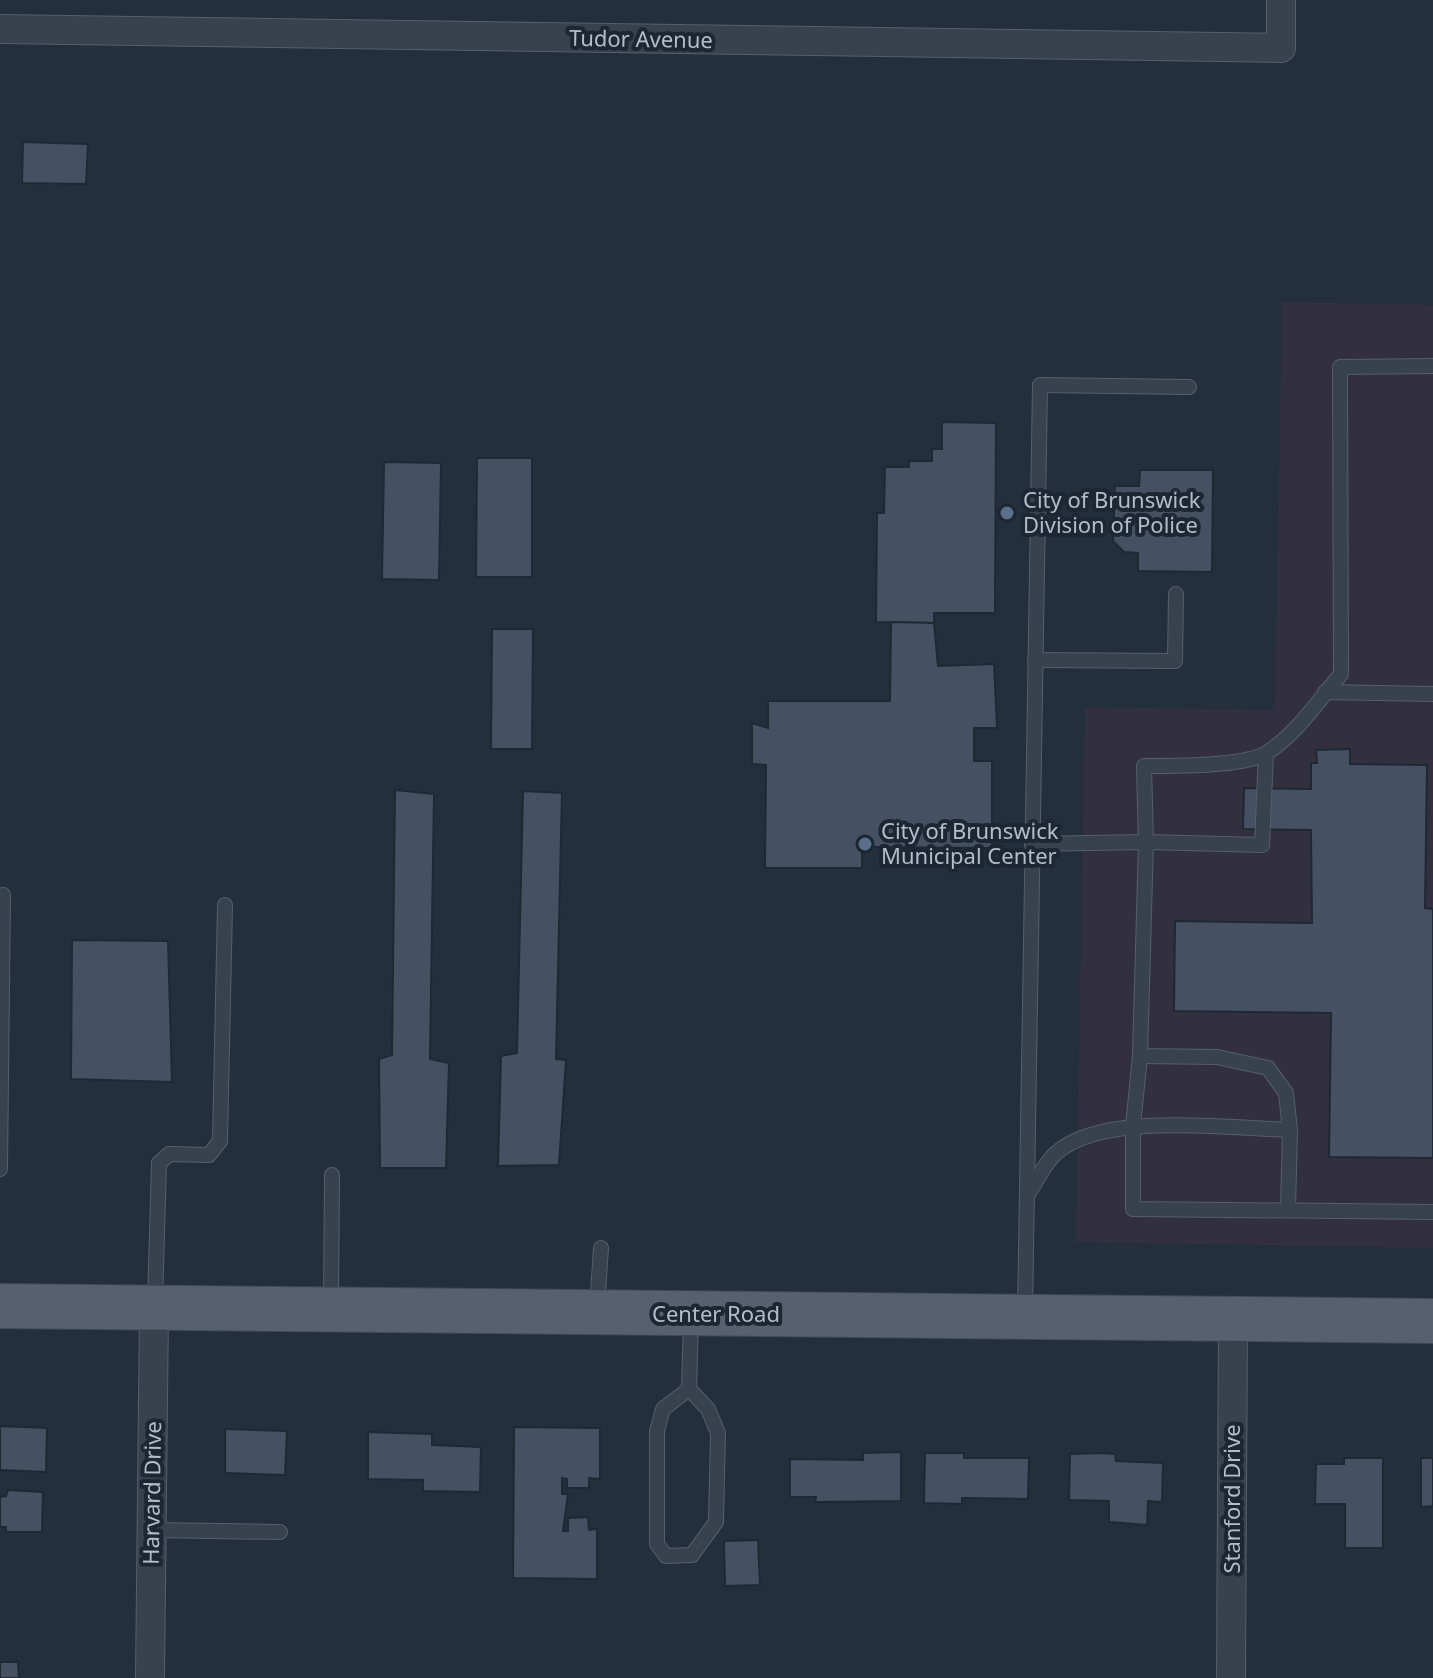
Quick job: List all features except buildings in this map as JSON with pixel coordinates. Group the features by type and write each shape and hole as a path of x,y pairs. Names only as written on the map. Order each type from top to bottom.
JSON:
{"main road":[{"name":"Center Road","path":"0,1306 1433,1321"}],"street":[{"name":"Tudor Avenue","path":"0,29 1281,48 1281,0"},
{"name":"Harvard Drive","path":"150,1678 154,1308"},
{"name":"Stanford Drive","path":"1231,1678 1233,1319"}],"lane":[{"path":"1433,366 1340,367 1341,674 1266,754 1208,765 1144,766 1146,842 1140,1056 1133,1126 1133,1209 1433,1212"},
{"path":"1025,1317 1040,385 1189,387"},
{"path":"1035,660 1175,661 1176,594"},
{"path":"1325,692 1433,694"},
{"path":"1032,844 1146,842 1262,845 1266,754"},
{"path":"0,1169 3,895"},
{"path":"154,1308 159,1163 169,1154 209,1155 220,1141 225,905"},
{"path":"1140,1056 1217,1057 1268,1068 1286,1093 1290,1130 1288,1209"},
{"path":"1027,1196 1055,1154 1093,1132 1133,1126 1290,1130"},
{"path":"331,1310 332,1175"},
{"path":"597,1313 601,1248"},
{"path":"689,1389 663,1409 657,1431 657,1544 666,1556 692,1555 716,1522 718,1433 708,1409 689,1389 691,1314"},
{"path":"152,1530 280,1532"}],"shaded area":[{"path":"1282,302 1433,305 1433,1248 1076,1242 1085,707 1275,710"}],"place":[{"name":"City of Brunswick Division of Police","path":"1007,513"},
{"name":"City of Brunswick Municipal Center","path":"865,844"}]}
